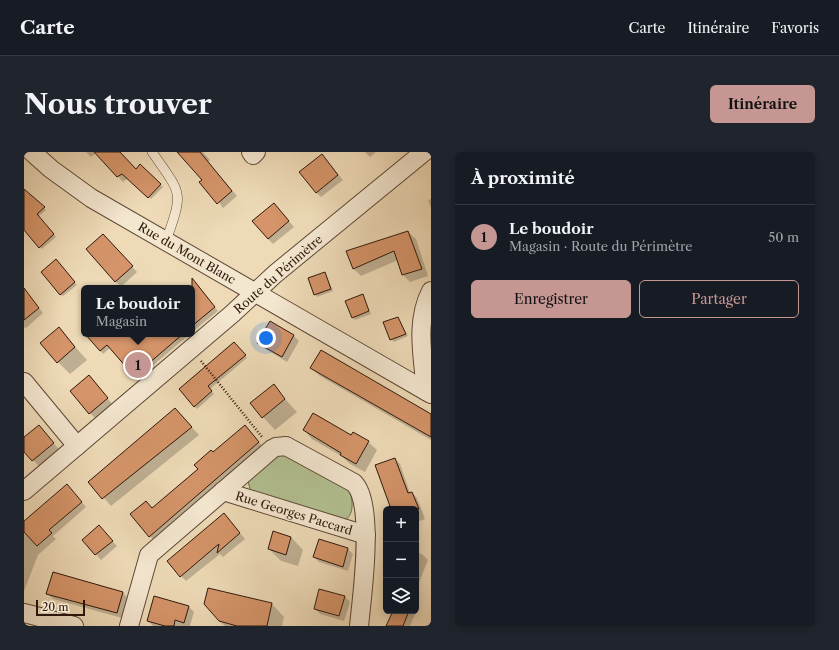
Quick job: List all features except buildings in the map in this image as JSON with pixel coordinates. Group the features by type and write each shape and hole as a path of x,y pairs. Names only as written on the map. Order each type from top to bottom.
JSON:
{"street":[{"name":"Rue du Mont Blanc","path":"32,152 51,169 92,198 428,392"},
{"path":"251,152 253,155 256,152"},
{"name":"Route du Périmètre","path":"24,491 256,293 275,274 424,152"},
{"path":"428,392 421,325 424,307 431,292"},
{"path":"24,382 77,446"},
{"name":"Rue Georges Paccard","path":"129,626 149,555 272,449 281,446 286,446 354,483 358,489 362,500 366,535 359,626"},
{"name":"Rue Georges Paccard","path":"223,491 366,535"},
{"path":"24,613 74,626"}],"lane":[{"path":"152,152 175,185 178,192 177,210 166,241"}],"path":[{"path":"191,348 272,449"}],"green space":[{"path":"283,453 349,489 352,507 350,515 347,519 343,521 251,493 248,481 273,456"}],"place":[{"name":"Le boudoir","path":"138,365"}]}
